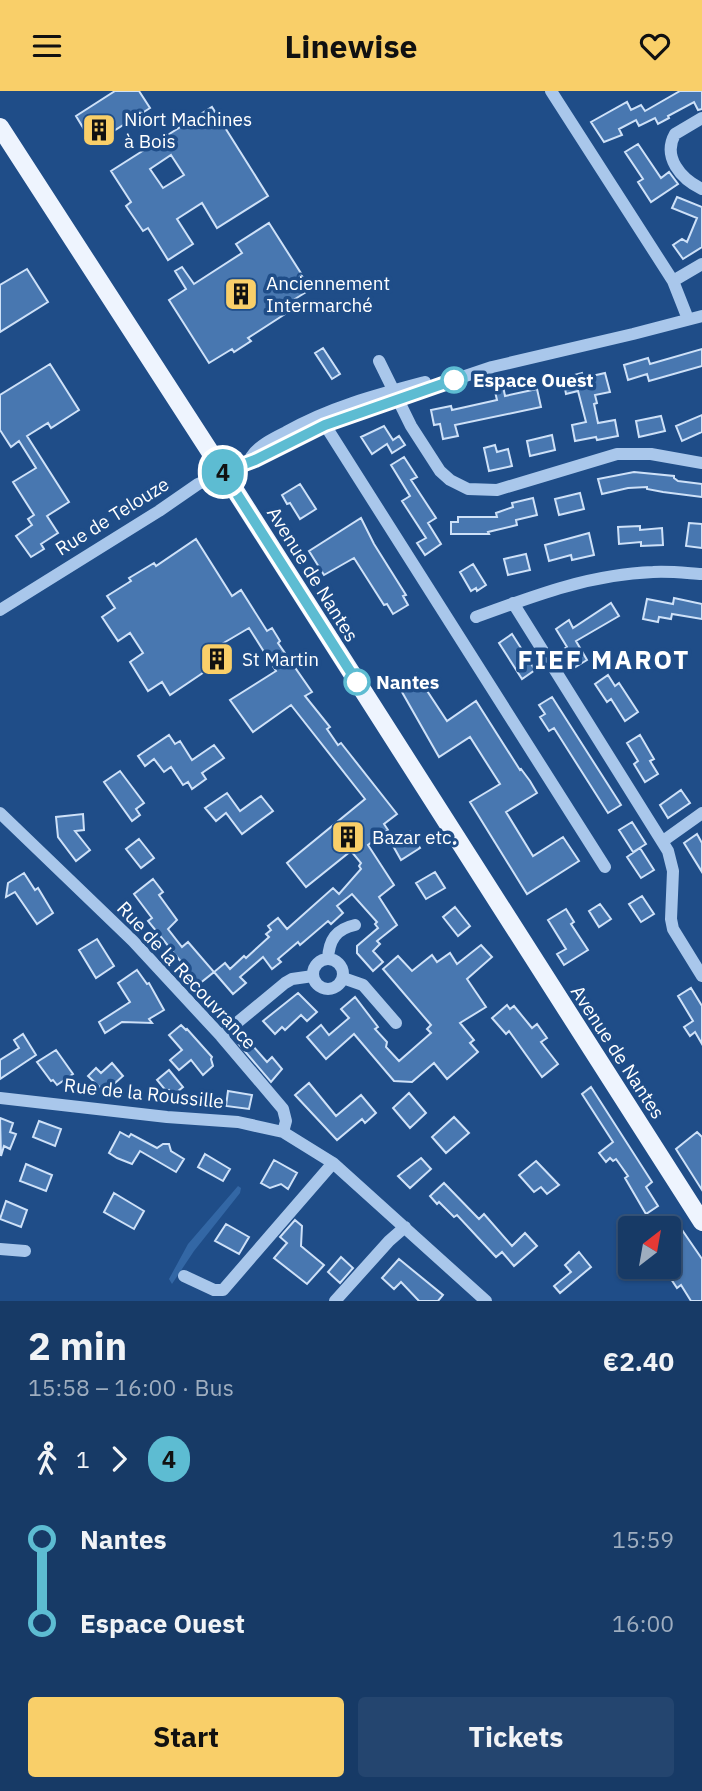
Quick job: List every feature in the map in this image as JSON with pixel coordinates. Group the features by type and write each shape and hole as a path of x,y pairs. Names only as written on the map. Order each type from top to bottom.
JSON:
{"main road":[{"name":"Avenue de Nantes","path":"0,127 702,1222"}],"street":[{"path":"551,91 673,281 688,319"},
{"path":"702,118 675,134 670,149 672,160 688,183 702,189"},
{"path":"673,281 702,264"},
{"name":"Rue de Telouze","path":"0,610 198,484 255,460 325,425 463,372 480,371 702,316"},
{"path":"379,361 411,426 440,471 460,486 477,491 511,486 617,454 651,454 702,463"},
{"name":"Rue de Telouze","path":"248,461 256,450 322,413 398,399"},
{"path":"325,425 605,867"},
{"path":"475,617 557,587 629,574 702,574"},
{"path":"513,603 663,841 673,871 673,929 702,976"},
{"name":"Rue de la Recouvrance","path":"0,813 133,941 221,1036 278,1103 286,1121 283,1132"},
{"path":"663,841 702,813"},
{"path":"328,959 329,945 334,936 345,927 355,925"},
{"path":"328,959 340,965 343,978 334,989 325,990 317,985 313,976 318,962 328,959"},
{"path":"221,1036 285,983 292,979 313,976"},
{"path":"343,978 363,985 396,1023"},
{"name":"Rue de la Roussille","path":"0,1098 167,1117 238,1122 283,1132"},
{"path":"283,1132 333,1163 486,1301"},
{"path":"184,1276 214,1290 223,1290 333,1163"},
{"path":"335,1301 388,1241 405,1227"},
{"path":"0,1249 25,1251"}],"shaded area":[{"path":"238,1186 241,1188 240,1193 194,1251 172,1284 169,1279 188,1244"}],"building":[{"name":"Niort Machines à Bois","path":"115,91 139,91 150,108 93,144 76,116"},
{"path":"680,91 702,91 702,109 698,110 694,102 658,124 655,118 639,126 636,120 619,129 622,135 604,142 591,122 627,102 631,110 641,105 645,111"},
{"path":"212,107 268,196 217,228 202,203 177,219 193,244 168,260 148,228 143,231 126,206 131,202 111,171","holes":["171,155 184,175 163,188 150,169"]},
{"path":"638,144 661,178 669,172 678,184 651,202 638,182 643,179 625,152"},
{"path":"677,197 702,207 702,247 683,259 673,245 682,239 687,242 697,218 672,208"},
{"name":"Anciennement Intermarché","path":"269,223 311,289 295,299 299,305 248,338 251,341 209,363 169,300 186,289 175,271 182,267 194,284 242,253 236,244"},
{"path":"27,269 48,302 0,332 0,285"},
{"path":"323,348 340,374 332,379 315,353"},
{"path":"702,349 702,366 649,381 647,374 628,380 624,365 648,358 650,364"},
{"path":"50,364 79,410 51,428 48,423 27,436 69,502 47,516 58,533 41,544 44,549 31,557 16,536 32,525 28,519 34,515 13,482 36,468 19,441 11,447 0,430 0,395"},
{"path":"582,373 583,378 605,373 610,392 595,395 597,403 594,404 598,423 615,420 618,436 575,441 572,425 586,422 578,391 566,394 563,378"},
{"path":"501,376 505,396 537,389 541,407 455,425 458,436 443,439 440,424 434,425 431,410 451,406 452,410 497,400 492,379"},
{"path":"702,415 702,432 682,441 676,426"},
{"path":"661,416 665,431 639,437 636,421"},
{"path":"384,426 393,440 399,436 405,445 392,453 387,444 372,454 361,437"},
{"path":"552,435 555,450 530,456 527,441"},
{"path":"495,445 497,452 508,449 512,466 489,471 484,448"},
{"path":"404,457 417,477 411,480 436,518 428,523 441,544 425,555 417,543 426,538 402,501 410,496 391,465"},
{"path":"634,472 674,476 678,481 702,484 702,497 647,487 602,494 598,479"},
{"path":"300,484 316,509 300,519 282,495"},
{"path":"580,493 584,509 559,515 555,499"},
{"path":"533,498 537,515 516,520 517,525 488,532 489,534 451,534 451,522 458,522 458,517 497,517 496,513 513,507 512,503"},
{"path":"361,518 406,595 403,596 408,605 393,614 387,604 384,605 354,558 324,575 309,551"},
{"path":"689,523 702,524 702,548 686,546"},
{"path":"640,526 640,530 662,528 663,545 641,546 641,542 619,544 618,527"},
{"path":"589,533 594,555 572,560 571,555 549,561 545,545"},
{"path":"196,539 232,596 241,590 267,631 272,628 280,641 278,643 312,692 305,696 330,727 327,729 397,814 384,824 388,830 368,845 394,885 379,897 397,925 377,941 380,944 373,951 383,962 373,971 357,953 357,946 378,928 375,924 377,922 352,894 337,906 343,913 331,924 328,921 300,945 298,942 278,959 281,962 272,969 263,957 240,977 246,983 233,994 214,972 225,963 230,969 244,956 246,958 269,937 266,934 271,930 268,926 278,918 287,929 333,888 339,894 361,869 361,863 351,851 306,887 287,863 365,799 291,705 253,732 230,700 276,671 249,628 215,648 222,660 170,695 162,682 148,691 130,662 143,653 130,633 118,641 102,617 115,608 107,596 131,581 129,578 154,563 156,566"},
{"path":"526,554 530,570 508,575 504,559"},
{"path":"473,564 486,585 477,591 476,588 471,591 460,572"},
{"path":"674,598 702,604 702,619 672,614 671,619 659,617 658,622 643,619 647,599 673,604"},
{"path":"611,603 619,616 576,641 587,660 574,668 562,650 567,647 556,629 569,620 573,628"},
{"path":"512,634 535,670 522,679 499,643"},
{"path":"416,674 447,721 476,701 520,770 530,781 537,793 506,812 533,856 563,837 579,861 527,894 470,802 500,784 470,737 439,757 398,685"},
{"path":"608,675 615,686 619,683 638,712 625,721 611,699 607,702 595,684"},
{"path":"552,697 621,805 608,813 554,728 549,731 540,717 545,714 539,705"},
{"path":"169,735 175,744 180,741 192,760 214,745 224,758 202,773 206,779 192,789 188,782 183,785 171,767 164,772 154,759 145,766 138,756"},
{"path":"640,735 654,759 650,761 658,774 645,782 634,764 638,761 627,743"},
{"path":"120,771 144,803 136,809 140,815 132,821 104,782"},
{"path":"681,790 690,803 668,818 660,805"},
{"path":"227,793 240,811 261,796 273,811 242,834 226,813 216,821 205,808"},
{"path":"83,814 84,830 75,831 90,850 76,861 58,837 56,817"},
{"path":"632,822 646,844 633,852 619,830"},
{"path":"410,832 420,848 401,860 392,844"},
{"path":"697,834 702,843 702,872 684,843"},
{"path":"139,839 154,858 141,868 126,849"},
{"path":"640,848 654,870 641,878 627,857"},
{"path":"435,872 445,888 426,899 416,883"},
{"path":"24,873 35,890 38,888 53,913 37,924 15,892 6,897 8,883"},
{"path":"153,879 163,892 159,895 177,920 168,929 182,947 188,942 214,972 199,984 148,921 152,918 134,894"},
{"path":"642,896 654,914 641,922 629,904"},
{"path":"600,904 611,919 599,927 589,911"},
{"path":"455,907 470,926 458,936 443,917"},
{"path":"566,909 574,922 571,924 588,950 564,965 557,954 566,949 548,920"},
{"path":"97,939 114,966 96,978 79,950"},
{"path":"481,945 492,957 467,979 486,1007 460,1023 474,1040 470,1043 478,1052 447,1079 434,1063 412,1082 394,1081 354,1034 326,1059 307,1037 321,1025 329,1035 349,1018 341,1009 355,997 378,1027 375,1029 387,1042 386,1047 399,1061 431,1033 427,1029 431,1025 383,969 398,956 412,971 432,955 437,962 450,953 457,964"},
{"path":"137,970 147,984 149,983 164,1010 149,1019 152,1023 122,1022 105,1033 99,1022 130,1002 118,983"},
{"path":"691,988 702,1006 702,1044 695,1032 690,1036 684,1027 693,1021 678,996"},
{"path":"298,993 317,1012 307,1021 301,1015 285,1030 282,1027 275,1034 263,1021"},
{"path":"507,1005 510,1009 514,1006 532,1028 537,1024 547,1038 541,1042 558,1064 542,1077 509,1031 506,1034 492,1018"},
{"path":"181,1025 212,1057 213,1066 203,1075 191,1060 179,1070 170,1060 182,1050 169,1035"},
{"path":"23,1034 36,1055 0,1079 0,1060 19,1048 14,1040"},
{"path":"244,1036 267,1062 272,1057 282,1069 271,1082 237,1042"},
{"path":"56,1050 73,1074 57,1085 37,1062"},
{"path":"112,1063 123,1076 105,1092 88,1076 96,1068 101,1073"},
{"path":"169,1070 183,1087 173,1095 157,1080"},
{"path":"309,1083 336,1116 361,1095 376,1113 365,1123 362,1119 337,1140 295,1095"},
{"path":"591,1087 652,1182 646,1187 658,1206 646,1214 625,1178 628,1176 616,1159 613,1161 610,1158 606,1162 599,1153 613,1142 582,1094"},
{"path":"228,1091 252,1095 249,1109 226,1106"},
{"path":"409,1093 426,1113 410,1128 393,1108"},
{"path":"454,1117 469,1133 446,1153 432,1137"},
{"path":"0,1118 13,1123 10,1132 16,1134 10,1149 4,1146 1,1156"},
{"path":"39,1121 61,1129 55,1146 33,1137"},
{"path":"120,1132 129,1137 131,1134 157,1148 169,1144 171,1151 184,1159 176,1172 140,1151 132,1164 117,1158 109,1153"},
{"path":"697,1132 702,1137 702,1190 676,1149"},
{"path":"205,1154 230,1169 223,1181 198,1167"},
{"path":"421,1158 431,1169 410,1188 398,1176"},
{"path":"274,1160 297,1173 288,1189 281,1184 270,1188 261,1183"},
{"path":"536,1161 559,1185 547,1194 541,1187 534,1192 519,1175"},
{"path":"26,1164 52,1175 46,1191 20,1181"},
{"path":"444,1183 479,1219 484,1214 512,1246 525,1233 537,1246 514,1266 502,1252 496,1257 457,1215 454,1217 430,1196"},
{"path":"114,1193 144,1211 134,1229 104,1212"},
{"path":"6,1201 27,1210 21,1227 0,1219"},
{"path":"295,1220 302,1226 301,1246 324,1265 307,1284 274,1258 287,1243 280,1237"},
{"path":"226,1224 249,1237 239,1254 215,1241"},
{"path":"681,1228 702,1259 702,1301 691,1301 681,1285 677,1288 671,1279 681,1279"},
{"path":"579,1252 591,1267 560,1293 554,1286 571,1272 565,1265"},
{"path":"341,1257 353,1268 340,1283 328,1272"},
{"path":"399,1259 443,1295 438,1301 419,1301 401,1282 394,1289 382,1278"}],"bus line":[{"name":"4","path":"357,682 223,472 255,460 325,425 454,380"}],"place":[{"name":"Niort Machines à Bois","path":"99,130"},
{"name":"Anciennement Intermarché","path":"241,294"},
{"name":"Espace Ouest","path":"454,380"},
{"name":"St Martin","path":"217,659"},
{"name":"Nantes","path":"357,682"},
{"name":"Bazar etc.","path":"348,837"}],"district":[{"name":"FIEF MAROT","path":"604,659"}]}
